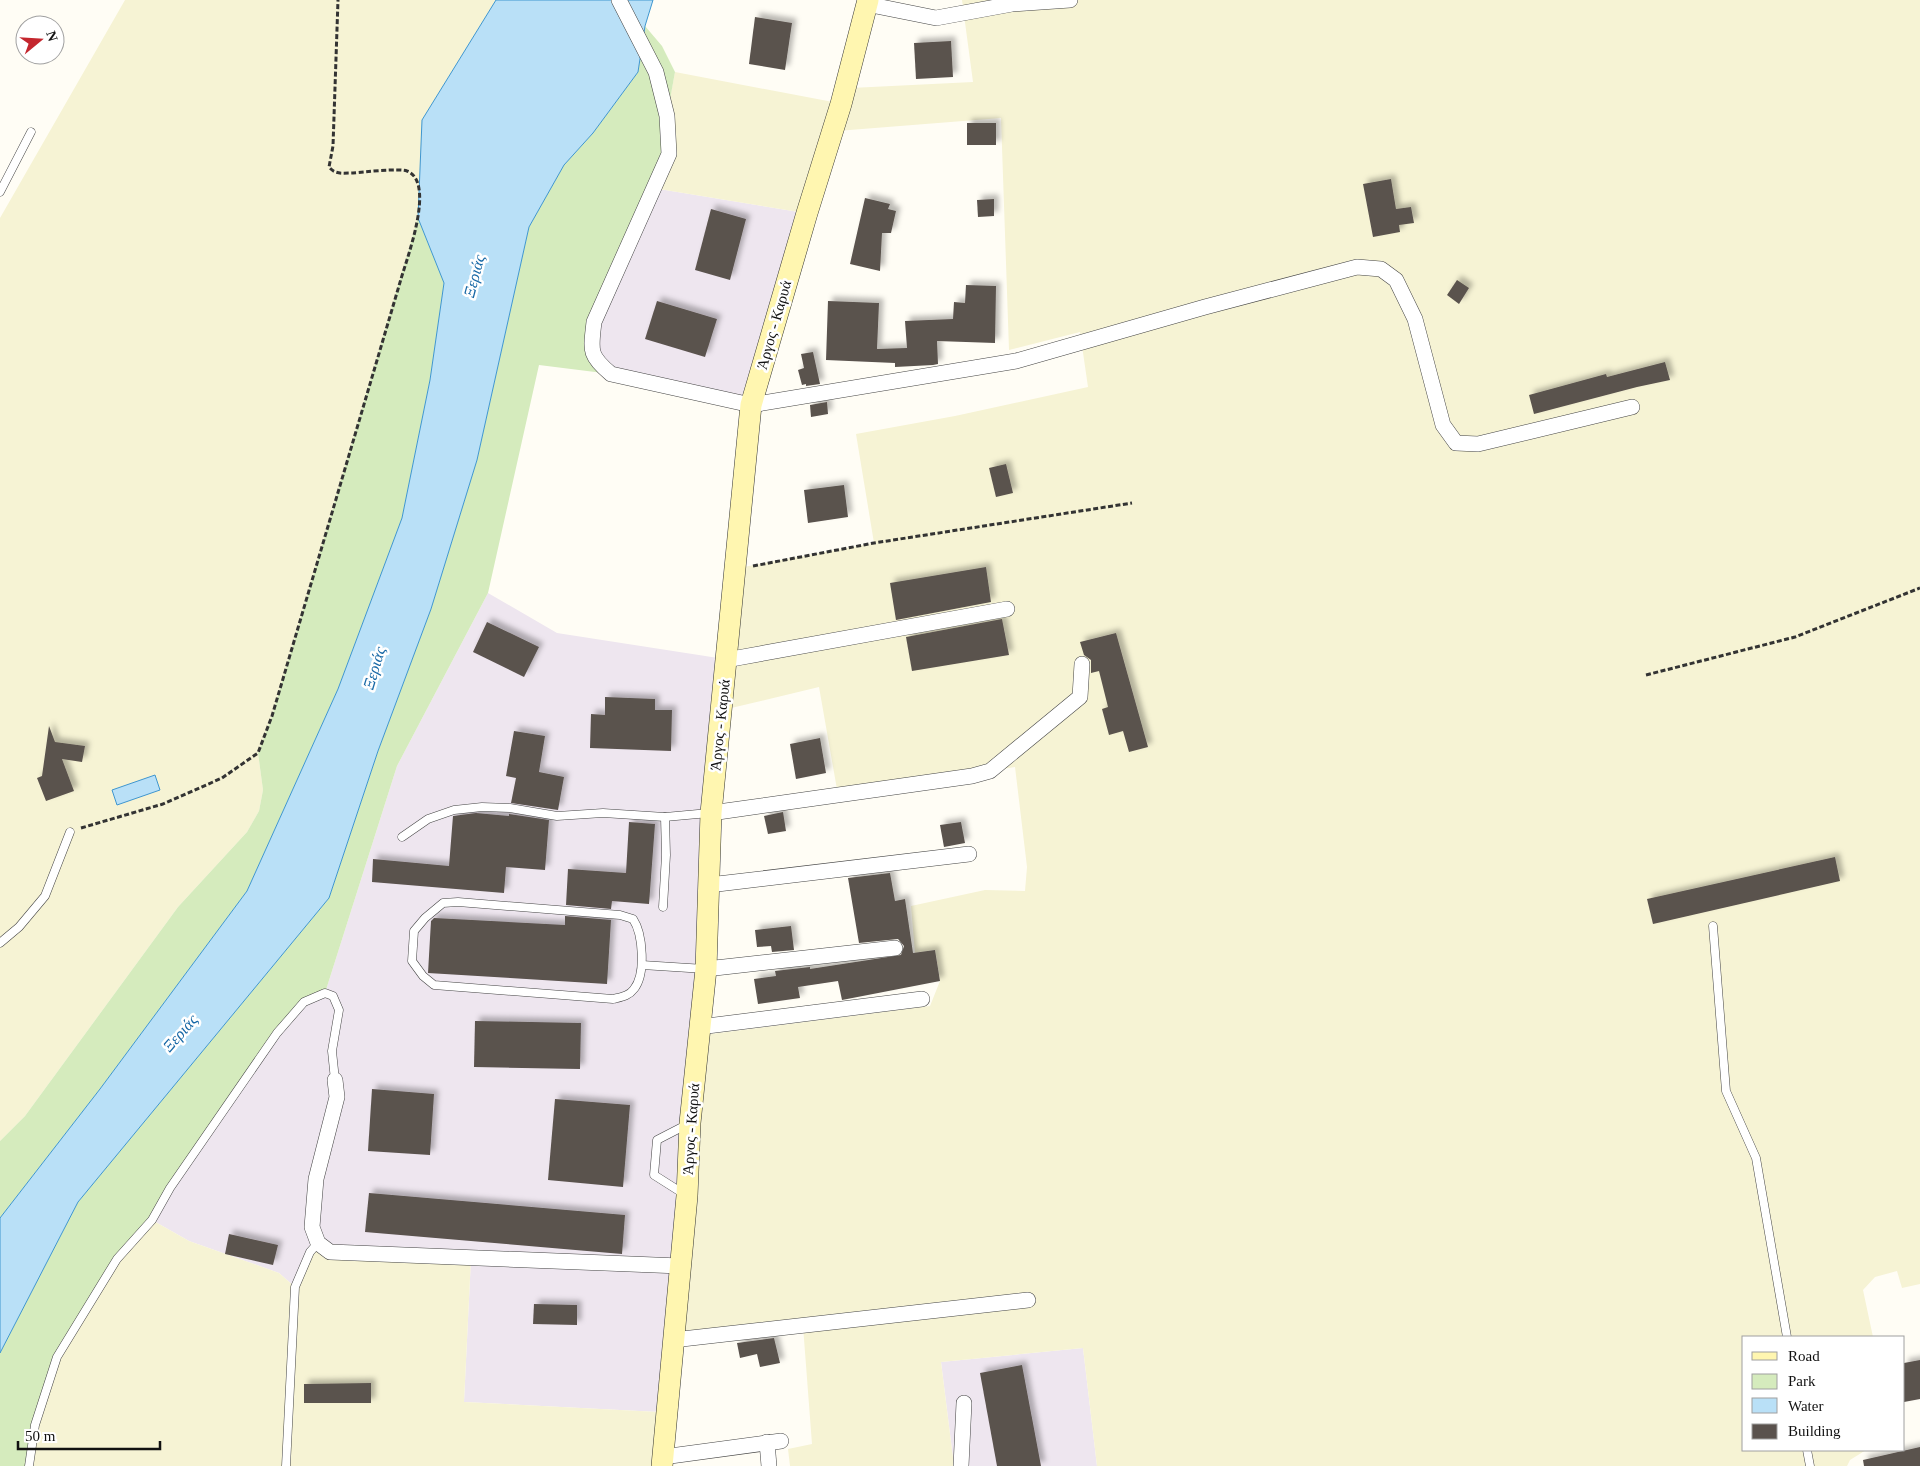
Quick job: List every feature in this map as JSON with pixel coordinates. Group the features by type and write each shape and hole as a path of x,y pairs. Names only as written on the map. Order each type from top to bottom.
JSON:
{"main road":[{"name":"Άργος - Καρυά","path":"662,1461 687,1196 690,1123 706,969 711,813 751,405 827,147 842,104 867,2"}],"street":[{"path":"619,0 656,72 667,116 669,154 594,322 592,346 596,362 611,374 751,405 1016,361 1205,307 1357,267 1381,269 1396,280 1416,319 1442,425 1456,443 1478,444 1632,407"},
{"path":"867,2 936,18 1012,4 1070,0"},
{"path":"726,660 1007,609"},
{"path":"711,813 972,776 990,771 1080,697 1082,664"},
{"path":"709,885 969,854"},
{"path":"706,969 895,948"},
{"path":"699,1027 922,999"},
{"path":"335,1080 337,1097 316,1179 312,1227 318,1243 330,1252 680,1266"},
{"path":"673,1340 1028,1300"},
{"path":"961,1466 964,1403"},
{"path":"662,1461 774,1442 769,1466"}],"lane":[{"path":"0,192 31,132"},
{"path":"402,837 428,819 454,810 482,807 510,808 557,816 603,813 665,817 711,813"},
{"path":"663,907 666,855 665,817"},
{"path":"0,943 19,927 45,896 70,832"},
{"path":"458,902 620,916 633,919 639,928 642,965 635,988 627,996 613,999 434,985 422,976 412,961 414,931 425,918 443,904 458,902"},
{"path":"1713,926 1726,1091 1756,1158 1787,1336"},
{"path":"642,965 706,969"},
{"path":"29,1466 35,1425 57,1357 116,1259 152,1220 170,1188 277,1033 304,1002 325,993 333,996 339,1010 332,1051 335,1080"},
{"path":"687,1196 654,1175 657,1140 690,1123"},
{"path":"286,1466 295,1287 310,1252 318,1243"},
{"path":"1807,1451 1810,1466"}],"path":[{"path":"70,832 163,804 222,778 258,753 272,716 416,226 421,192 416,177 407,170 339,173 328,167 333,146 338,0"},
{"path":"735,569 874,543 1132,503"},
{"path":"1646,675 1795,637 1920,588"}],"shaded area":[{"path":"125,0 496,0 422,120 418,218 272,716 258,753 263,790 259,811 247,832 178,907 25,1116 0,1141 0,218"},
{"path":"962,0 1920,0 1920,1284 1902,1288 1897,1271 1875,1277 1863,1290 1873,1336 1742,1336 1742,1451 1864,1451 1850,1460 1847,1466 1097,1466 1083,1348 941,1362 954,1466 790,1466 788,1449 812,1444 803,1326 680,1339 703,1035 930,1006 940,981 935,950 915,953 911,906 985,890 1025,891 1027,867 1015,767 838,795 819,687 727,709 738,568 874,543 856,434 955,416 1088,387 1080,332 1009,350 1001,118 837,131 851,88 973,82"},
{"path":"675,72 833,102 799,212 653,188"},
{"path":"653,188 799,212 742,404 611,374 596,362 594,322"},
{"path":"488,593 557,633 731,660 659,1412 464,1402 471,1258 295,1287 279,1273 189,1241 152,1220 170,1188 304,1002 325,993 397,766"},
{"path":"152,1220 189,1241 279,1273 295,1287 318,1243 471,1258 464,1402 659,1412 654,1466 29,1466 35,1425 57,1357 117,1259"},
{"path":"1083,1348 1097,1466 954,1466 941,1362"}],"green space":[{"path":"645,26 662,46 675,72 667,116 669,154 592,346 611,374 539,365 488,593 397,766 325,993 304,1002 277,1033 152,1220 117,1259 57,1357 40,1405 29,1466 0,1466 0,1353 78,1202 329,898 378,751 431,609 477,460 529,227 564,165 593,133 638,72"},
{"path":"418,218 444,283 430,380 402,518 338,689 247,891 100,1089 0,1218 0,1141 25,1116 178,907 247,832 259,811 263,790 258,753 272,716"}],"water":[{"name":"Ξεριάς","path":"496,0 653,0 645,26 638,72 593,133 564,165 529,227 477,460 431,609 378,751 329,898 78,1202 0,1353 0,1218 100,1089 247,891 338,689 402,518 430,380 444,283 418,218 422,120"},
{"path":"155,775 160,790 117,805 112,790"}],"building":[{"path":"755,17 792,23 785,70 749,64"},
{"path":"951,41 953,77 916,79 914,43"},
{"path":"967,123 996,123 996,145 967,145"},
{"path":"1391,179 1396,209 1411,207 1414,223 1399,225 1400,232 1373,237 1363,184"},
{"path":"865,198 890,204 888,209 896,211 891,233 882,233 880,271 850,264"},
{"path":"994,199 994,216 978,217 977,200"},
{"path":"711,209 746,219 730,280 695,270"},
{"path":"1457,280 1469,288 1459,304 1447,295"},
{"path":"966,285 996,286 995,343 937,341 938,364 933,365 895,367 895,363 826,360 828,301 879,303 877,349 907,348 905,321 953,319 954,302 965,303"},
{"path":"657,301 717,319 705,357 645,339"},
{"path":"813,352 820,384 802,385 798,370 804,368 801,354"},
{"path":"1665,362 1670,380 1534,414 1529,395 1606,374 1607,377"},
{"path":"827,402 828,414 811,417 810,405"},
{"path":"1006,464 1013,493 996,497 989,468"},
{"path":"844,485 848,517 808,523 804,490"},
{"path":"986,567 991,602 896,620 890,583"},
{"path":"1002,619 1009,655 912,671 906,637"},
{"path":"487,622 539,647 524,677 473,652"},
{"path":"1116,633 1148,747 1129,752 1123,731 1109,735 1102,709 1108,707 1099,671 1091,673 1091,660 1084,655 1080,642"},
{"path":"605,697 655,699 655,710 672,710 671,751 590,748 591,714 605,715"},
{"path":"49,726 55,742 85,746 82,762 62,759 74,791 46,801 37,778 42,776"},
{"path":"514,731 545,736 539,772 564,777 558,810 511,803 516,778 506,776"},
{"path":"820,738 826,773 796,779 790,744"},
{"path":"783,812 786,831 768,834 764,816"},
{"path":"476,813 509,816 509,814 549,820 545,870 506,867 504,893 372,882 373,859 449,866 453,816"},
{"path":"629,822 655,824 649,904 612,901 611,909 566,905 568,869 626,873"},
{"path":"961,822 965,843 944,847 940,825"},
{"path":"1835,857 1840,881 1653,924 1647,899"},
{"path":"890,873 895,901 905,899 913,953 935,950 940,981 842,1000 838,981 798,987 800,998 758,1004 754,979 776,976 775,971 810,967 810,969 901,955 904,946 898,939 859,943 848,878"},
{"path":"565,916 611,920 607,984 428,973 431,921 434,918 565,925"},
{"path":"791,926 794,950 772,952 771,946 757,947 755,930"},
{"path":"475,1021 581,1023 580,1069 474,1067"},
{"path":"372,1089 434,1094 430,1155 368,1151"},
{"path":"555,1099 630,1105 623,1187 548,1180"},
{"path":"369,1193 625,1215 622,1254 365,1232"},
{"path":"229,1234 278,1245 273,1265 225,1254"},
{"path":"534,1304 577,1305 577,1325 533,1324"},
{"path":"774,1338 780,1363 760,1367 757,1354 740,1358 737,1343"},
{"path":"1920,1360 1920,1399 1905,1402 1905,1363"},
{"path":"1022,1365 1041,1466 997,1466 980,1373"},
{"path":"371,1383 371,1403 304,1403 304,1384"},
{"path":"1920,1447 1920,1466 1864,1466 1863,1460"}]}
